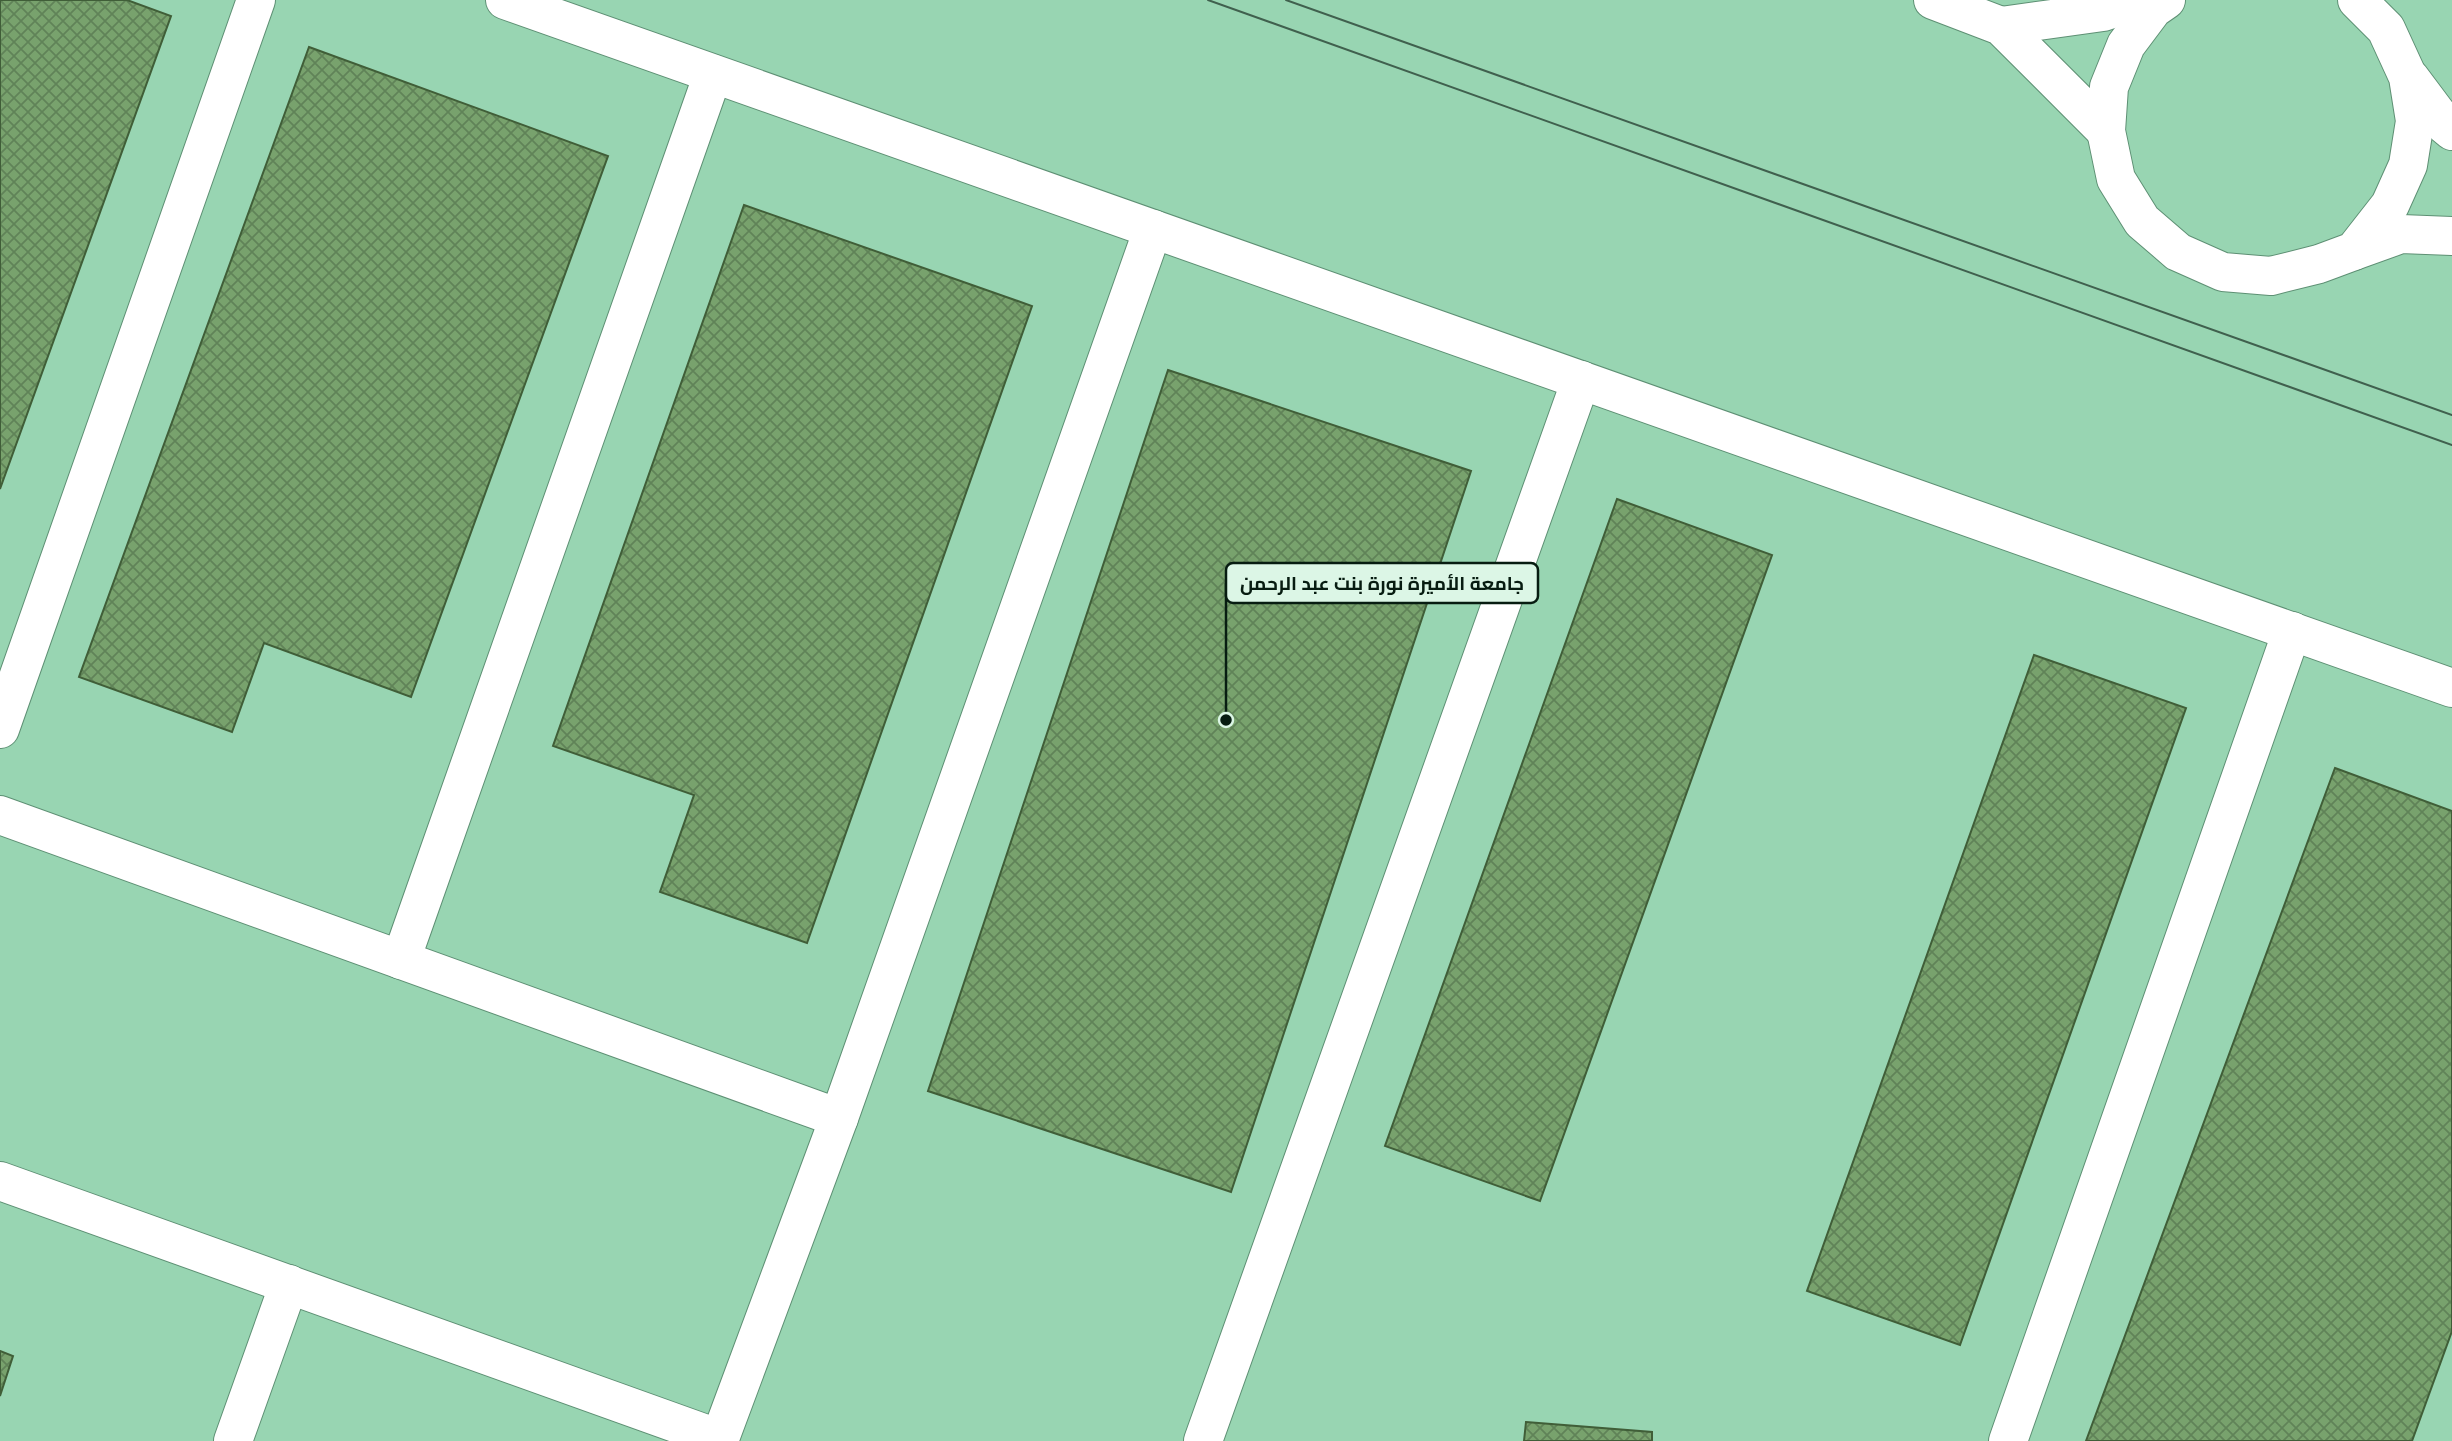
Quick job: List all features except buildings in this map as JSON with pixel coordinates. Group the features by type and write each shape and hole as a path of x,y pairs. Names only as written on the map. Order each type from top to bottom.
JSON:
{"street":[{"path":"0,729 256,0"},
{"path":"505,0 2452,688"},
{"path":"1933,0 2001,26 2106,131"},
{"path":"2001,26 2103,12 2138,0"},
{"path":"2165,0 2153,9 2126,45 2109,87 2106,131 2116,178 2142,220 2178,252 2223,272 2272,276 2319,264 2401,234 2452,236"},
{"path":"2354,251 2390,205 2408,164 2414,121 2408,77 2385,15 2357,0"},
{"path":"401,960 713,74"},
{"path":"2408,77 2452,131"},
{"path":"0,1181 720,1440 839,1118 1153,229"},
{"path":"1203,1441 1581,380"},
{"path":"2008,1441 2292,631"},
{"path":"0,815 839,1118"},
{"path":"233,1441 289,1284"}],"shaded area":[{"path":"0,0 2452,0 2452,1441 0,1441"}],"tram line":[{"path":"1208,0 2452,445"},
{"path":"1286,0 2452,415"}],"place":[{"name":"جامعة الأميرة نورة بنت عبد الرحمن","path":"1226,720"}]}
